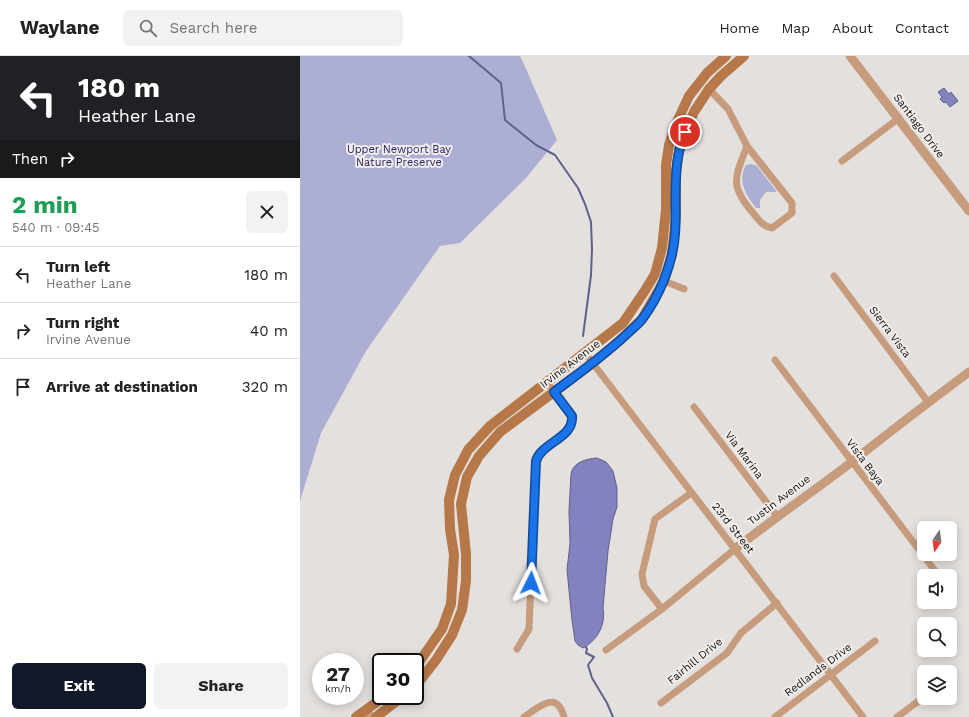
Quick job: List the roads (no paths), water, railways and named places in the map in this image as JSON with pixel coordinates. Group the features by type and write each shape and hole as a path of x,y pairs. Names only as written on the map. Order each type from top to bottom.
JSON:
{"main road":[{"name":"Irvine Avenue","path":"424,655 442,629 452,604 454,555 450,529 450,500 454,475 468,450 490,426 623,323 655,274 665,230 666,165 669,145 679,116 689,96 707,73 726,56"},
{"path":"709,89 709,79 712,75 734,56"},
{"name":"Irvine Avenue","path":"424,675 452,635 462,610 466,581 466,554 461,504 467,477 478,456 500,432 593,363 620,341 642,319 664,281 672,254 675,236 676,171 679,151 694,112 709,89 721,76 744,56"},
{"path":"356,717 368,714 376,705"},
{"path":"376,717 391,705"}],"street":[{"name":"Santiago Drive","path":"850,56 969,211"},
{"path":"709,89 728,109 747,146 792,203 792,212 772,228 764,226 741,199 737,189 736,179 747,146"},
{"path":"842,161 898,118"},
{"name":"Sierra Vista","path":"834,276 928,402"},
{"path":"664,281 684,288"},
{"name":"23rd Street","path":"585,353 863,717"},
{"name":"Vista Baya","path":"774,360 934,569"},
{"name":"Tustin Avenue","path":"606,650 662,609 777,516 852,462 928,402 969,373"},
{"path":"517,649 529,629 536,461 541,452 570,429 573,421 572,416 547,382"},
{"name":"Via Marina","path":"694,407 777,516"},
{"path":"662,609 644,586 642,574 655,519 691,493"},
{"name":"Fairhill Drive","path":"661,703 727,653 742,633 777,603"},
{"name":"Redlands Drive","path":"775,717 875,641"},
{"path":"524,717 547,703 553,702 558,704 564,717"},
{"path":"897,717 917,702"}],"waterway":[{"path":"469,56 501,83 505,120 536,145 555,155 578,188 585,204 591,222 592,249 591,275 583,336"},
{"path":"586,647 586,653 594,657 588,665 592,678 607,703 613,717"}],"park label":[{"name":"Upper Newport Bay Nature Preserve","path":"399,155"}]}
